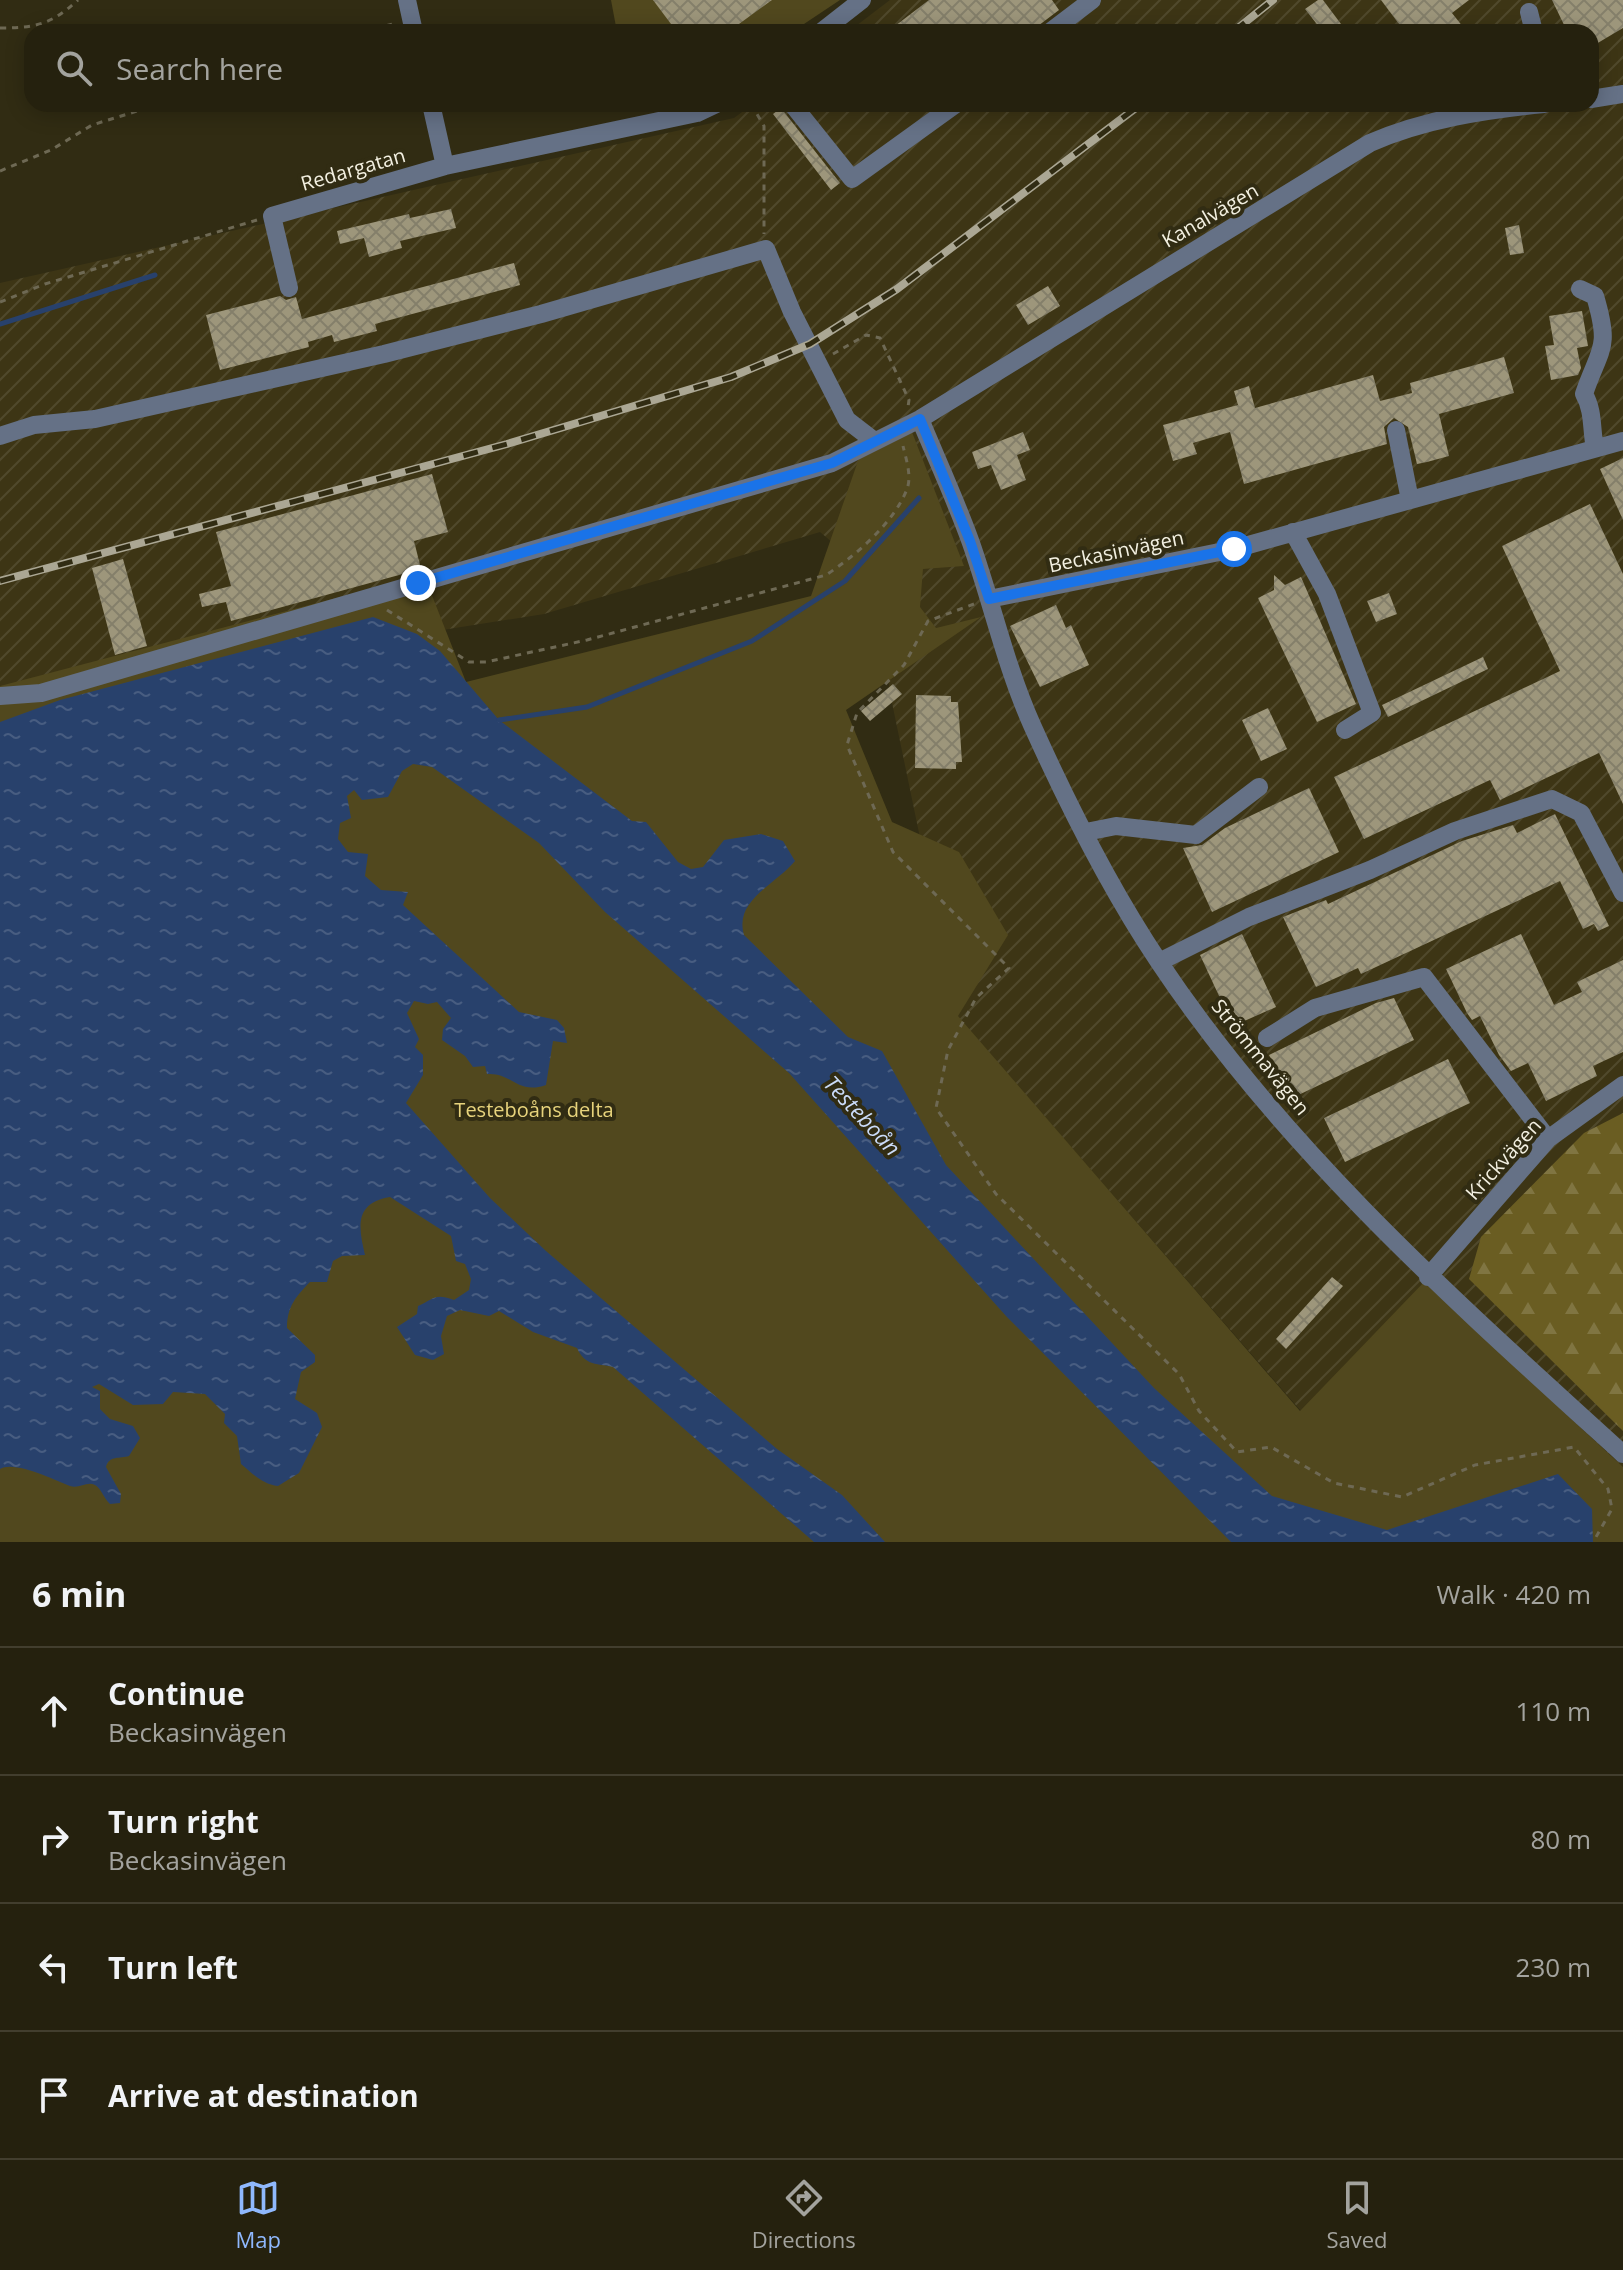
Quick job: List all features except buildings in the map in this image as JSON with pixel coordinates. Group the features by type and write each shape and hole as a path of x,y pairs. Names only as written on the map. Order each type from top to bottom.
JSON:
{"street":[{"path":"407,0 412,24"},
{"path":"831,24 862,0"},
{"path":"1060,24 1092,0"},
{"path":"1529,12 1532,24"},
{"path":"1599,98 1623,94"},
{"path":"433,112 445,166"},
{"name":"Redargatan","path":"272,216 445,166 699,112"},
{"path":"798,112 852,179 945,112"},
{"name":"Kanalvägen","path":"0,696 41,693 832,463 873,440 912,424 1370,143 1400,130 1491,112"},
{"path":"272,216 289,288"},
{"path":"0,436 34,425 95,419 384,354 541,314 766,249 847,420 873,440"},
{"path":"1580,289 1595,296 1601,317 1604,350 1584,394 1592,406 1590,428 1595,448"},
{"path":"912,424 970,541 989,599"},
{"path":"1396,430 1410,500"},
{"name":"Beckasinvägen","path":"989,599 1220,552 1623,441"},
{"path":"1293,532 1327,594 1342,639 1369,697 1372,713 1345,730"},
{"name":"Strömmavägen","path":"989,599 1031,723 1086,832 1159,962 1260,1094 1341,1188 1428,1277 1623,1454"},
{"path":"1086,832 1116,826 1196,835 1259,787"},
{"path":"1159,962 1249,917 1370,870 1455,831 1552,799 1581,813 1623,893"},
{"path":"1267,1038 1315,1008 1424,977 1548,1139"},
{"name":"Krickvägen","path":"1428,1277 1548,1139 1623,1085"}],"path":[{"path":"40,24 55,21 78,0"},
{"path":"0,28 24,27"},
{"path":"0,171 51,150 92,125 134,112"},
{"path":"756,112 764,126 763,220 766,249"},
{"path":"0,302 45,284 272,216"},
{"path":"367,597 469,662 486,662 587,640 826,575 845,562 886,521 908,488 912,424 909,400 880,338 866,335 819,362"},
{"path":"989,599 928,621 904,665 857,713 847,745 893,852 1009,968 976,998 948,1050 936,1108 964,1154 996,1194 1179,1374 1199,1411 1237,1452 1271,1447 1334,1483 1402,1497 1475,1465 1574,1447 1608,1489 1612,1509 1596,1537 1598,1542"}],"shaded area":[{"path":"890,0 1623,0 1623,1475 1301,1411 957,1016 890,693 876,579 820,532 544,614 417,634 0,722 0,283 734,118 742,112 1599,112 1599,24 858,24"}],"green space":[{"path":"611,0 840,0 804,24 616,24"},
{"name":"Testeboåns delta","path":"912,432 964,566 923,569 920,607 936,628 981,617 846,710 892,822 959,852 1008,935 958,1016 1300,1411 1424,1282 1623,1467 1623,1542 0,1542 0,686 424,575 466,682 811,596 859,458"},
{"path":"1623,1113 1623,1431 1469,1279 1481,1237 1584,1133"}],"water":[{"name":"Testeboån","path":"373,617 417,634 440,651 499,720 632,821 646,822 678,862 691,869 703,867 724,840 761,834 783,841 795,861 750,903 742,923 744,935 848,1037 882,1051 946,1165 1154,1388 1272,1496 1387,1530 1558,1474 1592,1509 1593,1542 1231,1542 1006,1316 789,1073 605,912 539,843 432,767 413,764 402,771 388,797 362,800 354,790 347,796 351,818 340,823 338,839 348,852 368,854 365,876 381,890 408,892 403,905 519,1012 557,1020 564,1028 567,1043 553,1041 546,1085 528,1087 503,1076 487,1074 485,1066 473,1067 465,1056 442,1040 443,1029 451,1018 437,1002 414,1001 407,1013 419,1039 415,1047 423,1055 423,1075 406,1103 490,1198 546,1251 777,1449 842,1495 885,1542 814,1542 613,1367 587,1361 577,1348 533,1332 499,1311 489,1316 460,1310 447,1316 441,1336 444,1354 433,1360 415,1355 397,1327 417,1314 418,1306 432,1299 443,1297 454,1300 469,1290 471,1279 465,1264 456,1261 451,1236 390,1197 378,1200 364,1211 361,1236 365,1255 342,1256 333,1261 327,1282 310,1282 291,1308 287,1328 315,1355 315,1362 301,1372 295,1399 317,1413 322,1427 299,1473 278,1486 262,1481 241,1464 237,1436 224,1423 225,1414 205,1394 173,1392 163,1404 133,1405 99,1384 92,1387 100,1391 100,1409 110,1419 133,1426 140,1438 129,1456 107,1463 106,1467 121,1494 120,1503 110,1504 92,1484 73,1487 24,1469 0,1469 0,722 60,700"}],"waterway":[{"path":"0,324 155,275"},
{"path":"499,720 587,707 752,641 845,581 919,498"}],"railway":[{"path":"1243,24 1273,0"},
{"path":"0,581 507,444 731,377 810,344 897,289 1130,112"}],"route":[{"path":"418,583 832,463 920,419 970,541 989,599 1234,549"}]}
